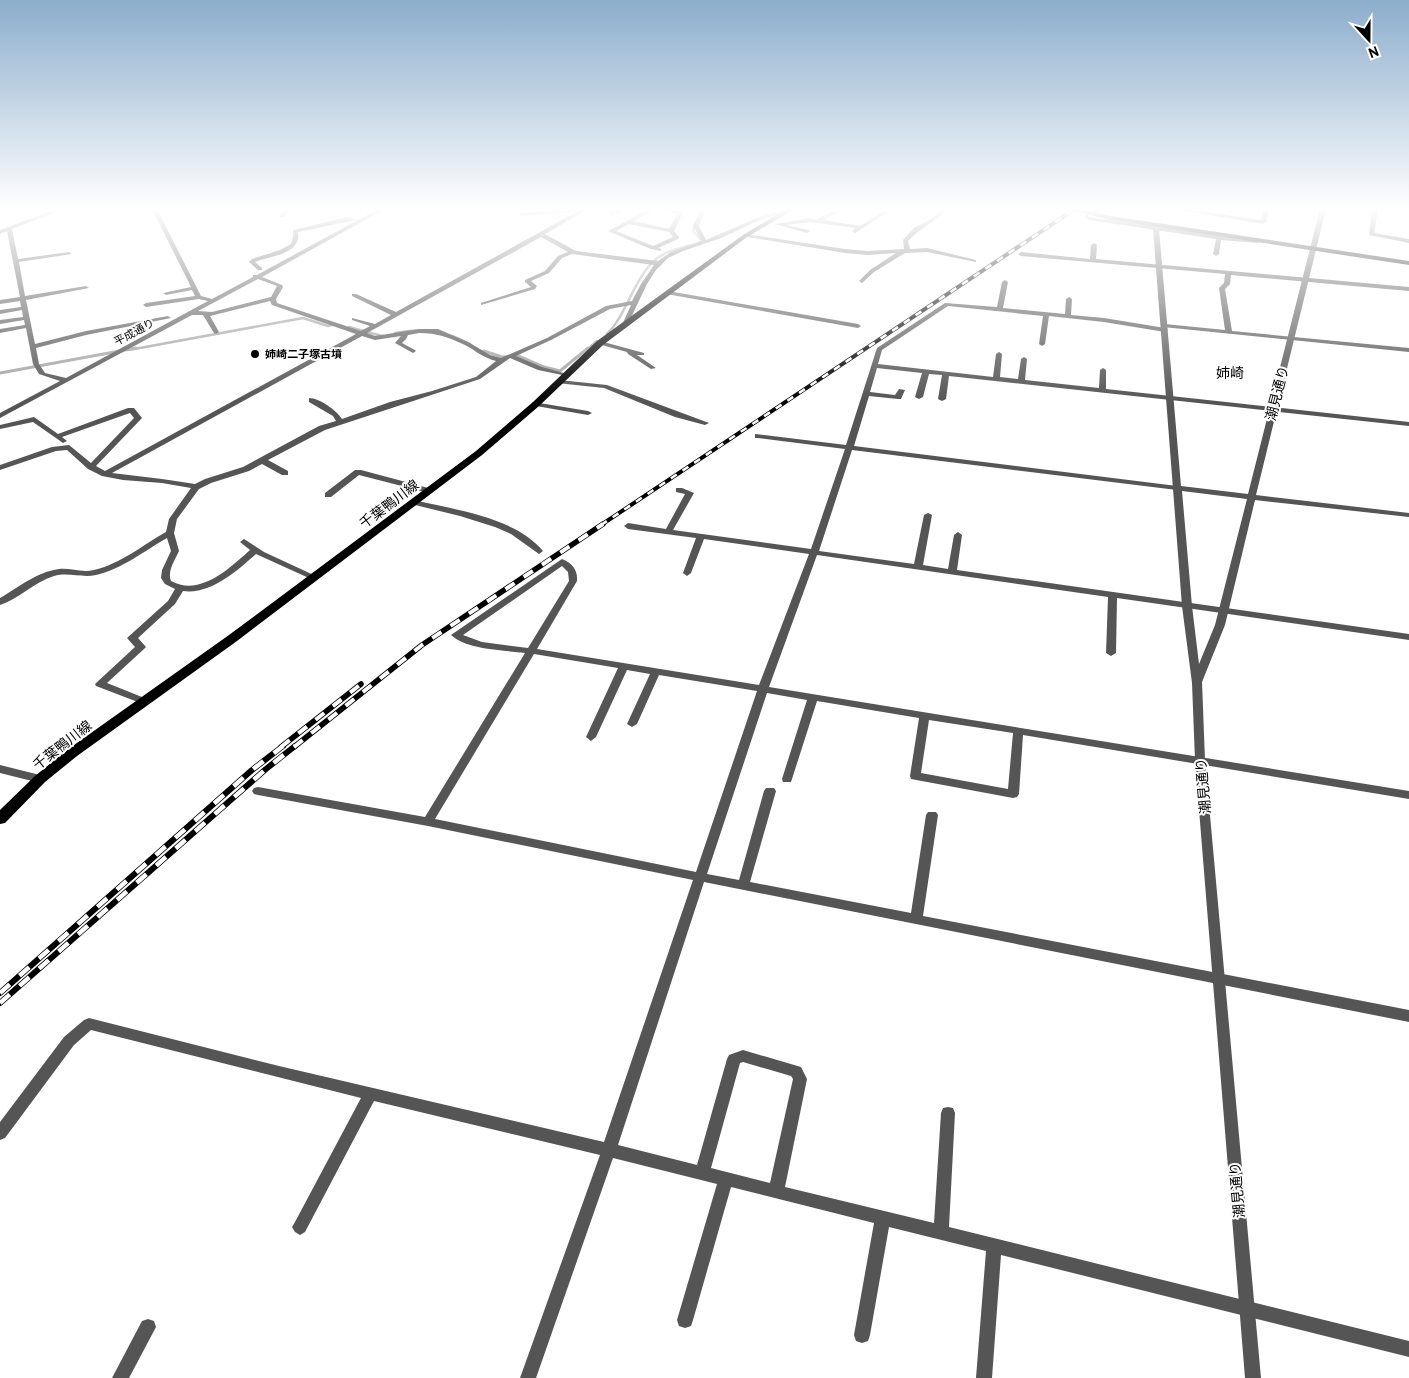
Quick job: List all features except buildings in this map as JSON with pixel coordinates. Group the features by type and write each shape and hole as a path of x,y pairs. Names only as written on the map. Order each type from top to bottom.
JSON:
{"main road":[{"name":"千葉鴨川線","path":"0,819 40,780 72,753 233,638 479,453 536,404 600,343 695,273"}],"street":[{"path":"18,273 36,364 42,374 66,380"},
{"path":"186,273 201,298"},
{"name":"平成通り","path":"0,409 168,318 201,298 253,273"},
{"name":"平成通り","path":"0,416 265,273"},
{"path":"105,474 471,273"},
{"path":"483,304 533,288 534,286 527,281 544,273"},
{"path":"625,325 636,295 651,273"},
{"path":"862,281 870,273"},
{"path":"1161,273 1187,606 1197,683"},
{"path":"1228,273 1227,284 1222,288 1229,332"},
{"path":"1232,273 1409,289"},
{"name":"潮見通り","path":"1253,1378 1200,760 1197,683 1220,625 1308,273"},
{"path":"250,275 280,287 273,299 274,304 360,334 375,338 426,330 438,331 459,340 488,357 502,360"},
{"path":"1000,309 1005,282"},
{"path":"0,302 86,288"},
{"path":"166,293 194,288"},
{"path":"668,293 858,326"},
{"path":"354,296 397,315"},
{"path":"146,306 201,298 214,301"},
{"path":"190,313 206,315 266,299 273,299"},
{"path":"1068,316 1069,299"},
{"path":"256,550 225,576 199,586 179,588 170,584 165,579 175,551 170,533 172,519 196,487 208,481 246,470 322,428 393,404 470,382 502,360 573,328 608,307 635,302"},
{"path":"528,1378 609,1150 763,689 814,552 876,366 879,349 947,304 1165,328 1229,332 1409,350"},
{"path":"0,312 24,308"},
{"path":"771,311 814,323"},
{"path":"1042,344 1046,314"},
{"path":"206,315 216,332"},
{"path":"0,322 26,318"},
{"path":"32,347 86,333 168,318"},
{"path":"354,319 375,326"},
{"path":"0,331 28,326"},
{"path":"405,334 404,338 398,343 413,351"},
{"path":"600,343 642,354"},
{"path":"628,350 653,368"},
{"path":"996,379 999,354"},
{"path":"510,356 562,378 605,386 678,416 705,423"},
{"path":"1021,382 1024,360"},
{"path":"876,366 1409,424"},
{"path":"1102,390 1103,370"},
{"path":"919,397 926,371"},
{"path":"942,399 946,373"},
{"path":"867,394 898,397 901,390"},
{"path":"312,400 336,415 340,422"},
{"path":"536,404 588,413"},
{"path":"58,436 131,410 138,418 91,467"},
{"path":"0,427 34,419 58,436 91,467 105,474 196,487"},
{"path":"758,436 1409,515"},
{"path":"0,468 55,449 69,447"},
{"path":"263,461 285,473"},
{"path":"328,495 358,472 428,491"},
{"path":"668,532 690,493 679,490"},
{"path":"414,502 490,522 533,544 539,551"},
{"path":"918,567 928,515"},
{"path":"628,526 1409,637"},
{"path":"0,602 51,574 95,572 117,563 170,533"},
{"path":"952,572 958,535"},
{"path":"687,573 701,537"},
{"path":"244,542 256,550 314,577"},
{"path":"428,822 531,651 573,581 574,574 572,570 562,562 456,636 466,641 531,651 1018,730 1409,795"},
{"path":"143,701 100,684 141,647 132,638 172,602 179,588"},
{"path":"1111,653 1113,595"},
{"path":"591,737 624,666"},
{"path":"632,724 656,672"},
{"path":"787,779 813,697"},
{"path":"925,715 915,776 1013,794 1018,730"},
{"path":"0,769 40,780"},
{"path":"258,791 428,822 743,886 1409,1016"},
{"path":"743,886 770,791"},
{"path":"916,919 932,815"},
{"path":"0,1133 69,1041 89,1024 370,1094 609,1150 1409,1349"},
{"path":"702,1173 734,1059 743,1056 796,1071 800,1079 776,1192"},
{"path":"300,1227 370,1094"},
{"path":"941,1232 948,1113"},
{"path":"684,1320 726,1179"},
{"path":"862,1335 882,1218"},
{"path":"984,1378 994,1246"},
{"path":"120,1378 148,1327"}],"waterway":[{"path":"607,334 615,325 644,273"},
{"path":"129,350 303,318 328,326 334,324"},
{"path":"349,327 382,336"},
{"path":"395,333 434,331 461,339 470,344"},
{"path":"587,350 597,341"},
{"path":"0,373 136,348"},
{"path":"484,351 502,357 519,356 544,367 560,371 588,348"}],"railway":[{"path":"601,525 979,273"},
{"path":"294,747 422,645 603,524"},
{"path":"281,747 361,684"},
{"path":"0,993 252,770 283,746"},
{"path":"0,1003 266,769 295,746"}],"place":[{"name":"姉崎二子塚古墳","path":"255,354"}],"district":[{"name":"姉崎","path":"1230,373"}]}
